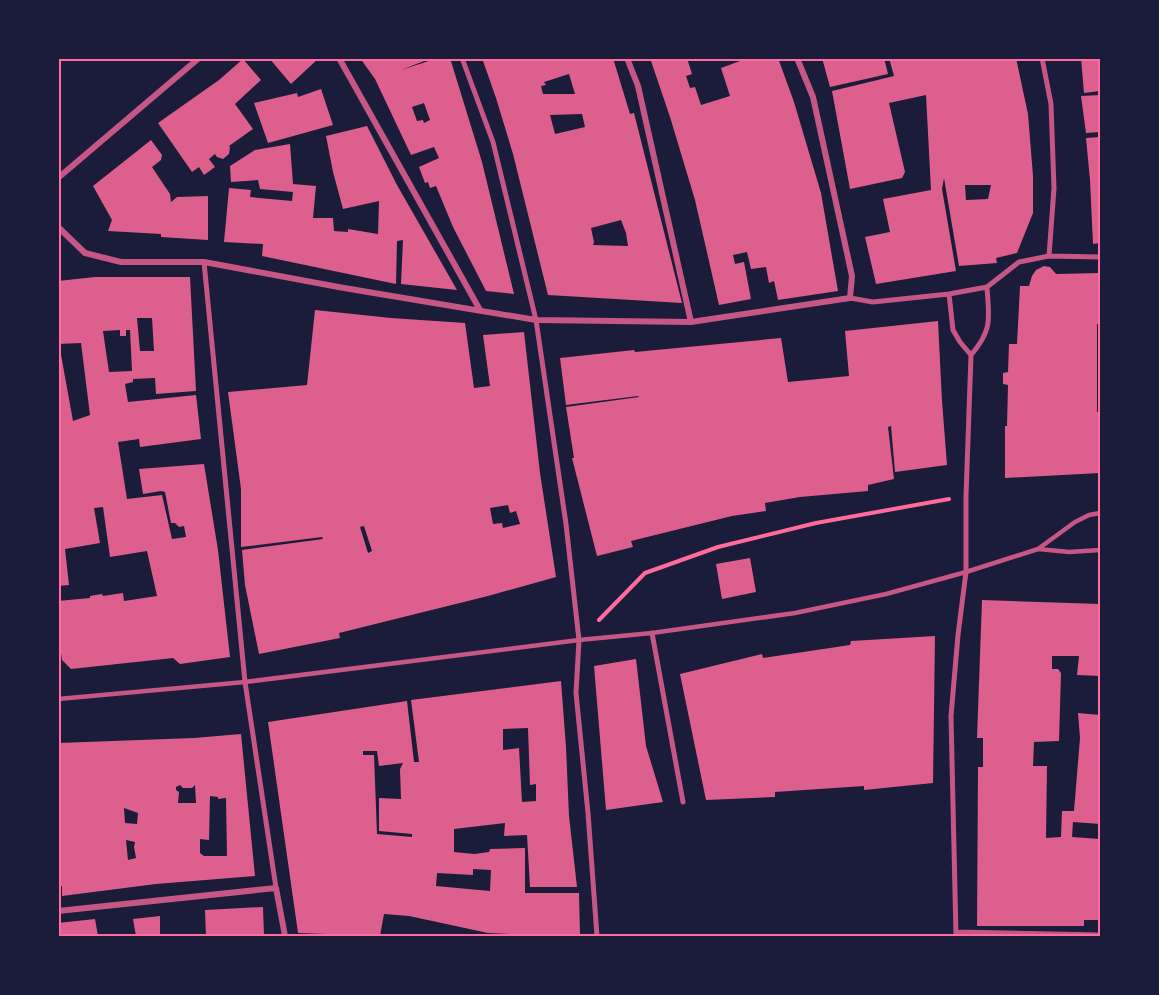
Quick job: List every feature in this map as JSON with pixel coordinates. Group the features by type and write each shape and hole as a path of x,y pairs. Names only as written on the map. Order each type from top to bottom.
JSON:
{"street":[{"path":"58,178 198,58"},
{"path":"339,58 480,310"},
{"path":"462,58 493,142 536,320 566,524 579,640 576,693 597,936"},
{"path":"627,58 638,86 691,322"},
{"path":"797,58 813,97 852,276 850,298"},
{"path":"1042,58 1052,116 1054,188 1049,256"},
{"path":"58,227 85,253 121,262 204,262 536,320 691,322 850,298 873,302 949,294 987,287 1019,262 1049,256 1101,257"},
{"path":"204,262 245,682 285,936"},
{"path":"970,355 982,342 989,324 987,287"},
{"path":"949,294 953,330 970,355 966,572 951,716 956,934 1101,934"},
{"path":"652,633 683,802"},
{"path":"58,911 276,888"}],"lane":[{"path":"58,699 245,682 652,633 795,613 886,594 1038,549 1075,522 1089,514 1101,513"},
{"path":"1038,549 1070,552 1101,550"}],"path":[{"path":"579,640 645,573 718,547 805,526 966,496"}],"building":[{"path":"269,58 319,58 291,84"},
{"path":"360,58 432,58 401,70 438,58 450,58 482,162 514,294 486,291 453,227 436,186 430,188 428,182 425,183 419,167 439,158 434,147 411,155 375,79","holes":["424,103 430,120 424,123 423,120 417,121 412,107"]},
{"path":"482,58 613,58 630,114 634,113 682,303 548,295 513,154","holes":["569,74 575,94 543,94 541,86 546,85 544,82","582,114 585,127 555,134 550,115","621,220 628,246 593,245 591,228"]},
{"path":"650,58 687,58 692,74 686,76 690,88 695,87 701,105 730,96 721,68 740,61 739,58 778,58 794,102 821,193 838,291 778,300 774,281 769,283 766,267 751,269 747,252 733,255 735,264 744,262 751,299 719,305 695,200"},
{"path":"822,58 884,58 888,74 830,87"},
{"path":"889,58 1016,58 1028,114 1033,176 1033,213 1017,253 996,258 997,263 959,266 944,178 942,189 956,271 876,284 865,237 890,232 883,199 931,190 926,95 889,103 905,172 902,178 850,189 832,91 894,76","holes":["965,185 991,185 988,199 966,200"]},
{"path":"1081,58 1100,58 1100,91 1084,93"},
{"path":"243,59 261,80 235,104 253,129 229,146 229,154 223,159 215,154 209,159 215,167 204,175 199,167 192,172 158,123 219,80"},
{"path":"321,89 333,125 268,143 254,103 297,93 298,97"},
{"path":"1100,95 1100,132 1086,133 1081,96"},
{"path":"367,126 397,185 457,290 401,284 403,240 397,241 396,284 262,256 263,244 224,242 229,188 251,190 250,197 292,201 293,192 260,189 258,180 231,182 230,166 255,150 290,144 293,184 316,186 313,218 333,218 334,231 348,232 348,229 378,234 379,201 343,209 326,136"},
{"path":"1100,137 1100,243 1093,244 1086,138"},
{"path":"151,140 162,155 161,160 152,167 170,194 171,202 177,197 208,196 208,240 108,231 112,220 93,186"},
{"path":"1044,266 1050,267 1056,274 1100,273 1100,324 1097,324 1097,412 1100,412 1100,473 1005,478 1008,385 1003,384 1003,373 1008,372 1009,344 1017,344 1020,286 1029,286 1036,270"},
{"path":"95,277 190,277 196,391 156,394 155,378 133,379 133,382 125,384 128,402 196,395 201,439 140,447 139,439 118,442 127,499 162,495 172,539 186,537 184,526 179,527 171,523 165,492 143,494 139,469 204,464 218,550 230,657 180,664 173,658 71,669 62,660 58,631 58,601 90,598 90,596 102,594 103,596 123,593 124,601 157,596 147,551 110,557 103,507 94,508 100,543 65,549 69,585 58,586 58,349 60,349 73,421 90,415 81,343 58,344 58,281","holes":["137,318 152,318 154,351 140,351","120,330 120,336 126,336 126,330 130,330 132,371 109,372 103,331"]},
{"path":"315,310 465,323 474,388 490,386 483,335 524,332 540,473 556,577 339,633 340,638 259,654 245,585 242,550 323,539 322,537 241,547 241,489 228,392 307,385","holes":["508,505 510,513 516,511 520,524 503,528 502,523 493,524 490,508","364,526 372,551 368,553 360,527"]},
{"path":"938,321 947,465 895,472 891,426 888,427 894,479 868,485 868,491 800,497 765,503 766,511 732,516 631,541 633,547 597,556 572,458 574,458 566,407 639,397 566,405 560,358 781,338 788,382 849,376 845,331"},
{"path":"750,558 756,592 722,599 716,564"},
{"path":"982,600 1100,604 1100,676 1077,675 1079,656 1052,656 1052,669 1058,669 1061,673 1059,741 1034,742 1033,766 1047,766 1046,838 1061,837 1062,811 1074,811 1080,738 1078,713 1100,715 1100,824 1073,822 1072,837 1100,839 1100,920 1084,920 1084,926 977,926 978,767 983,767 983,738 977,738"},
{"path":"935,636 933,783 864,790 864,786 775,792 775,797 706,800 680,674 762,654 763,658 850,645 851,641"},
{"path":"636,659 646,746 663,802 606,810 594,666"},
{"path":"561,681 569,816 577,887 530,887 527,835 504,836 505,823 454,829 454,852 474,854 489,852 490,849 525,848 525,893 579,893 580,935 488,933 409,916 384,914 380,936 298,933 268,722 407,701 414,762 419,762 411,700","holes":["528,728 530,785 536,784 536,801 522,802 519,748 503,750 503,729","363,751 377,751 379,766 403,763 400,769 401,799 379,798 379,831 412,834 412,837 377,834 374,755 363,755","473,869 491,870 490,891 436,886 437,873 473,875"]},
{"path":"241,734 255,876 156,884 62,896 62,886 58,886 58,743","holes":["180,785 183,788 192,788 195,785 196,803 178,803 179,792 176,787","210,796 218,797 218,799 226,798 227,856 204,856 200,853 200,839 209,840","124,808 138,813 137,824 125,823","126,840 135,842 136,858 128,860"]},
{"path":"263,907 264,936 206,936 205,910"},
{"path":"160,916 160,936 136,936 133,919"},
{"path":"95,919 98,936 58,936 58,923"}]}
